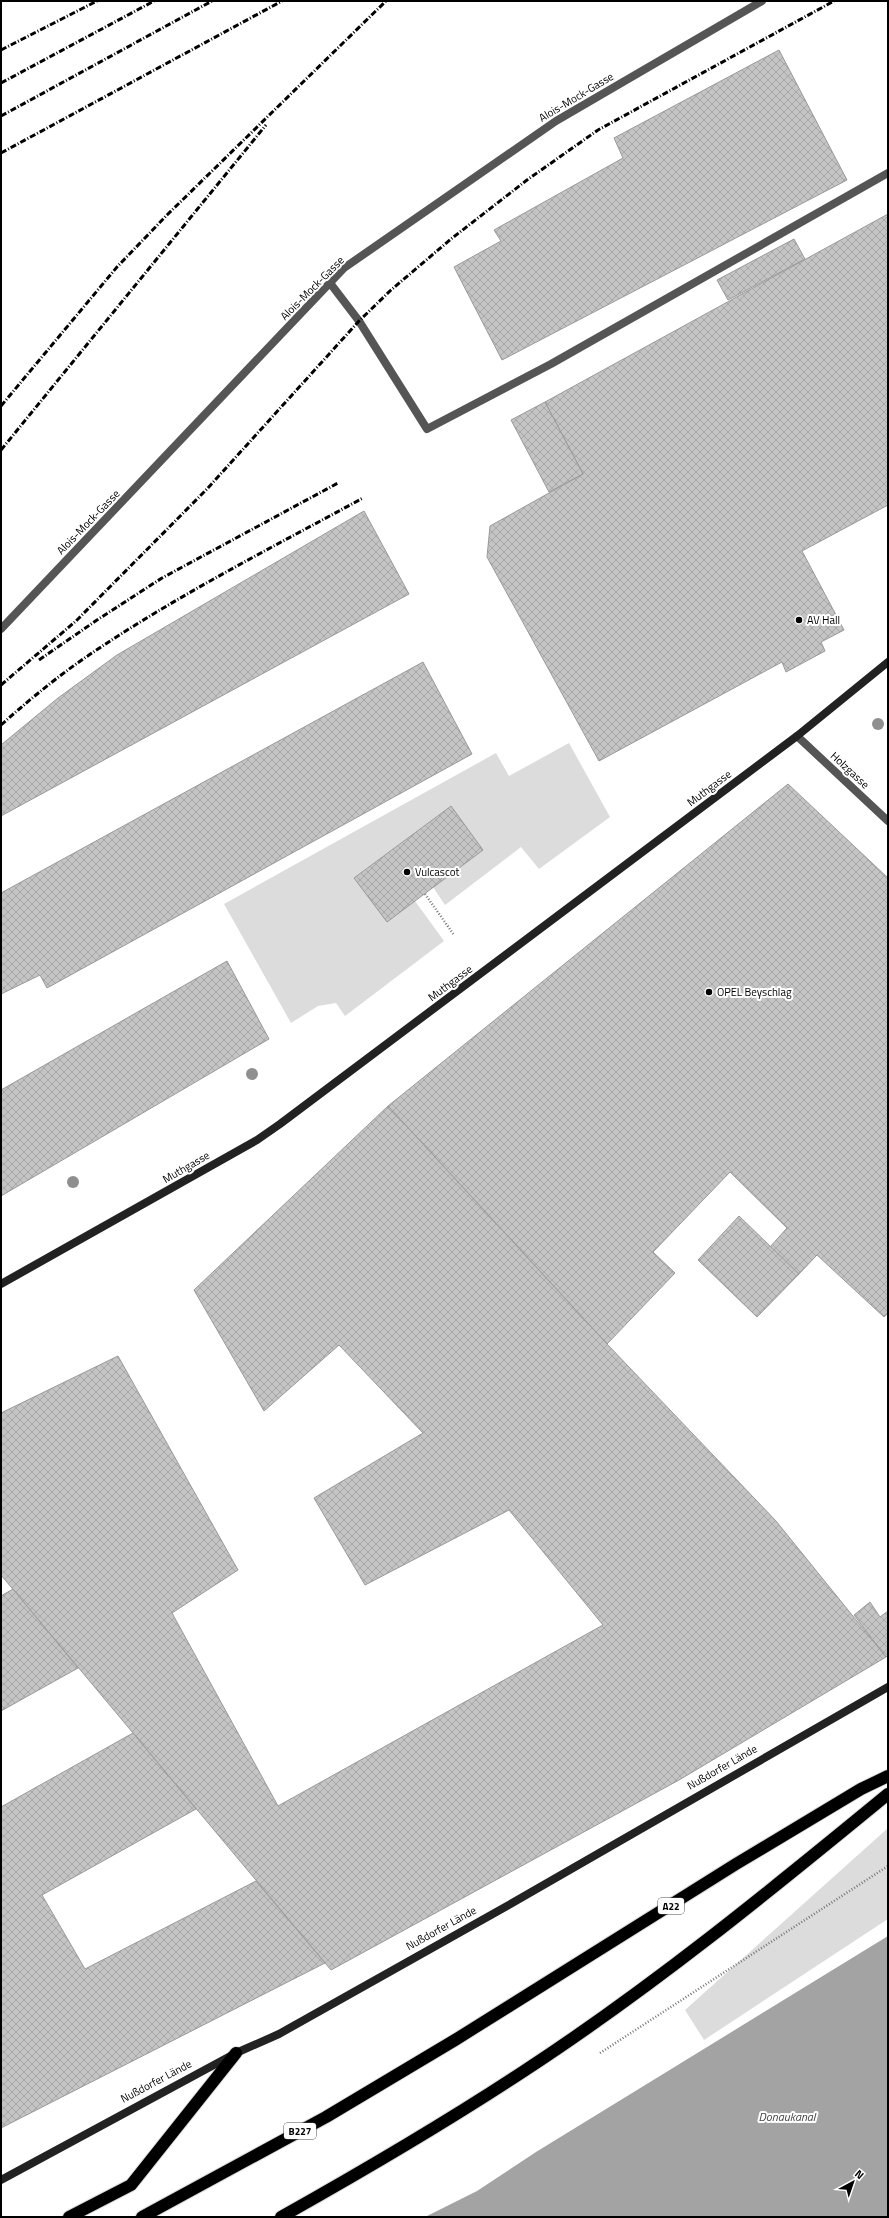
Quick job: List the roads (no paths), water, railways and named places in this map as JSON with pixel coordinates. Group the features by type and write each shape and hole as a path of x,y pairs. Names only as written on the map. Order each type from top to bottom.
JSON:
{"highway":[{"name":"A22","path":"455,2040 743,1860 861,1789 888,1776"},
{"path":"281,2217 351,2178 542,2058 624,2001 744,1911 888,1794"},
{"name":"B227","path":"142,2217 326,2117 455,2040"},
{"path":"69,2217 131,2185 236,2053"}],"street":[{"name":"Alois-Mock-Gasse","path":"1,629 344,268 556,121 762,1"},
{"path":"330,283 359,321 426,429 551,364 888,173"},
{"name":"Muthgasse","path":"1,1284 275,1128 797,736 888,662"},
{"name":"Holzgasse","path":"797,736 888,821"},
{"name":"Nußdorfer Lände","path":"1,2180 236,2053 279,2034 507,1906 888,1687"}],"water":[{"name":"Donaukanal","path":"888,1936 888,2217 425,2217 477,2191 536,2152"}],"railway":[{"path":"1,50 97,1"},
{"path":"1,83 154,1"},
{"path":"1,116 212,1"},
{"path":"1,153 282,1"},
{"path":"1,406 117,267 167,215 386,1"},
{"path":"1,685 76,621 207,489 359,321 391,290 451,239 527,180 598,130 834,1"},
{"path":"1,450 266,125"},
{"path":"39,660 162,578 338,483"},
{"path":"1,725 66,671 122,633 224,573 363,498"}],"place":[{"name":"AV Hall","path":"799,620"},
{"name":"Vulcascot","path":"407,872"},
{"name":"OPEL Beyschlag","path":"709,992"}]}
